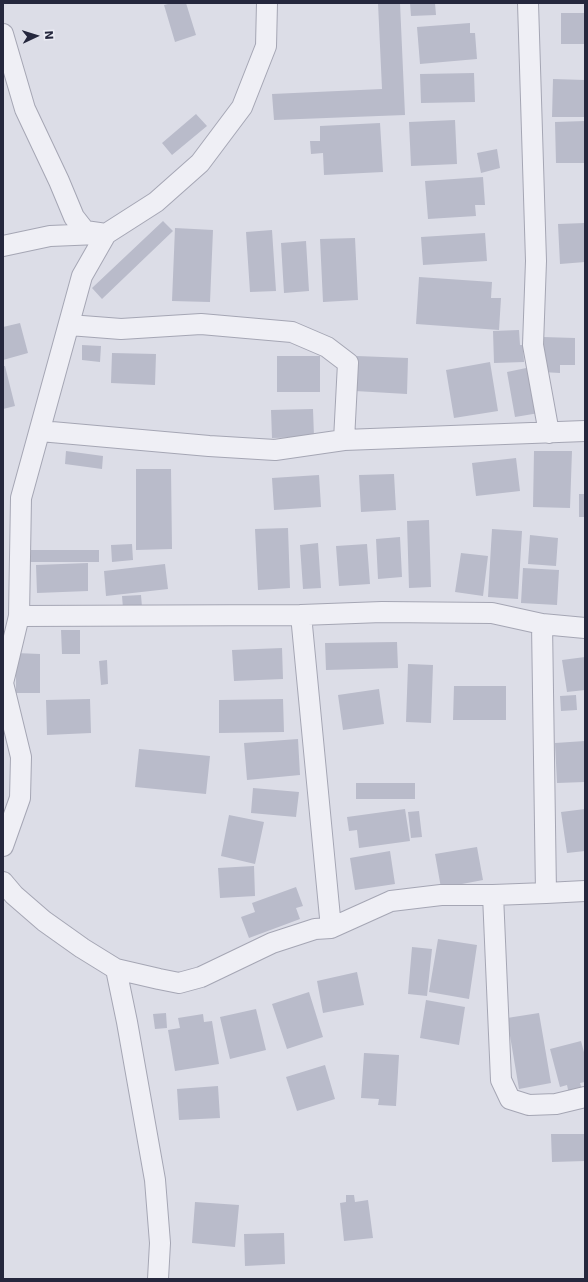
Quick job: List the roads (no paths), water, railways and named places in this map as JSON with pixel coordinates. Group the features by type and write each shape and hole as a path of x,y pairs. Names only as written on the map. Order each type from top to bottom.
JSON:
{"street":[{"path":"3,846 20,798 21,757 3,683 19,616 21,498 82,276 106,234 156,202 200,163 242,107 266,46 267,3"},
{"path":"528,3 536,261 533,345 549,433"},
{"path":"3,34 25,109 59,180 74,217 85,231 106,234"},
{"path":"3,246 50,236 106,234"},
{"path":"69,325 121,329 201,324 292,332 328,347 348,363 344,440"},
{"path":"40,430 209,446 275,450 344,440 585,431"},
{"path":"19,616 301,615 382,612 492,613 542,624 585,628"},
{"path":"301,615 331,928"},
{"path":"542,624 546,893"},
{"path":"3,882 14,895 44,921 82,948 116,969 179,983 201,977 272,943 315,929 331,928 391,901 441,894 493,895 585,891"},
{"path":"493,895 501,1080 510,1099 529,1105 556,1104 585,1097"},
{"path":"116,969 155,1180 160,1243 158,1279"}]}
